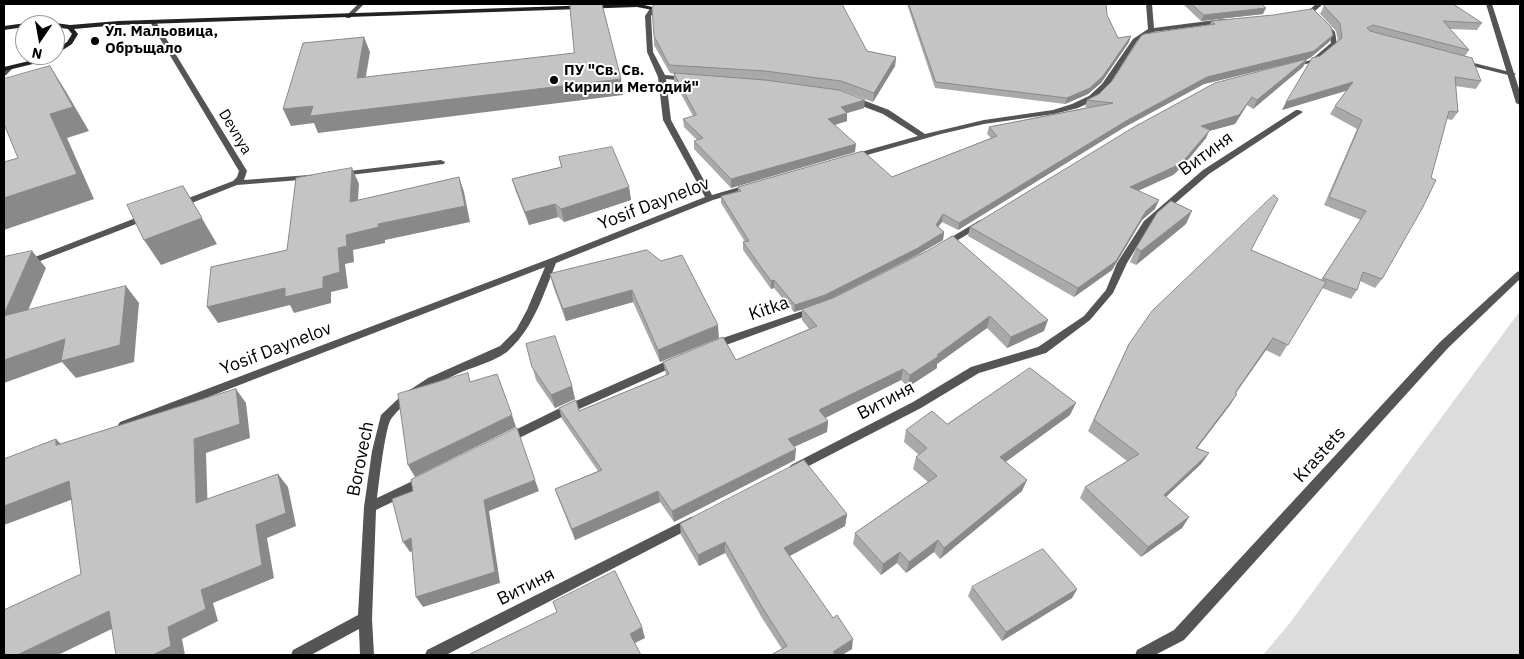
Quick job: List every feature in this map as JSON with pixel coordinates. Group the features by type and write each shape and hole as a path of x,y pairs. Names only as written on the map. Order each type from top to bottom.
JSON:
{"street":[{"path":"348,16 361,4"},
{"path":"65,26 637,5 653,8 683,4"},
{"path":"1149,4 1151,30"},
{"path":"1288,68 1313,60 1334,44 1332,32 1307,12 1320,4"},
{"path":"1489,4 1520,104"},
{"path":"653,8 648,16 650,52 662,77 668,120 710,198"},
{"path":"840,160 924,136 984,122 1054,112 1092,98 1105,84 1135,40 1151,30 1232,20"},
{"name":"Devnya","path":"153,22 243,171 241,178 236,183"},
{"path":"65,46 70,43 75,34 70,27"},
{"path":"1457,60 1512,74"},
{"path":"4,74 7,68"},
{"path":"662,77 693,80"},
{"path":"840,94 886,112 924,136"},
{"name":"Витиня","path":"785,473 917,405 975,370 1042,350 1087,318 1110,291 1122,264 1147,223 1206,172 1299,112"},
{"path":"333,175 441,162"},
{"name":"Devnya","path":"236,183 313,177"},
{"path":"173,207 236,183"},
{"name":"Yosif Daynelov","path":"115,428 552,261 710,198 757,184"},
{"path":"4,272 155,214"},
{"path":"938,249 987,218"},
{"name":"Borovech","path":"367,655 365,619 370,507 385,418 406,398 432,381 504,348 520,332 532,310 552,261"},
{"name":"Krastets","path":"1142,655 1179,635 1444,345 1520,274"},
{"name":"Kitka","path":"709,347 828,306"},
{"path":"494,446 564,411 682,359"},
{"path":"370,507 432,477"},
{"name":"Витиня","path":"432,655 705,514"},
{"path":"298,655 365,619"}],"shaded area":[{"path":"1520,311 1520,655 1263,655 1289,624"}],"building":[{"path":"570,4 602,4 621,79 310,116 313,106 283,109 303,43 364,37 357,78 574,53"},
{"path":"655,4 842,4 867,51 896,57 874,93 841,81 765,71 669,65 654,36 652,8"},
{"path":"909,4 1106,4 1107,15 1118,38 1131,36 1103,76 1090,88 1067,98 936,82"},
{"path":"1192,4 1262,4 1266,8 1204,15"},
{"path":"1325,4 1453,4 1482,23 1443,21 1469,50 1373,25 1367,28 1370,31 1472,58 1481,81 1455,77 1458,112 1449,111 1431,178 1436,180 1423,207 1382,279 1363,272 1357,290 1323,278 1366,211 1329,197 1362,120 1335,106 1353,82 1286,102 1312,58 1320,56 1342,38 1340,23 1324,6"},
{"path":"1313,9 1331,27 1333,35 1314,51 1207,77 1126,121 959,223 943,214 936,225 944,232 918,248 825,295 795,305 774,280 771,281 743,242 749,241 721,196 741,191 738,187 863,151 892,177 997,136 989,127 1113,103 1087,100 1099,94 1112,81 1144,34 1215,24 1211,21"},
{"path":"1307,59 1257,100 1252,97 1239,115 1201,126 1210,130 1186,158 1176,166 1130,187 1159,200 1146,211 1116,261 1078,288 970,227 1134,127 1215,83"},
{"path":"50,66 73,107 50,114 77,174 4,198 4,162 18,158 4,124 4,79"},
{"path":"674,73 765,80 839,90 865,100 841,107 847,113 828,119 856,144 731,179 694,141 703,138 683,119 696,115"},
{"path":"612,147 629,187 561,209 555,204 525,212 512,179 562,167 559,157"},
{"path":"352,168 350,202 459,177 465,206 378,224 379,227 346,235 347,246 338,248 340,272 323,277 323,288 285,297 285,288 207,307 211,267 287,250 296,178"},
{"path":"183,186 202,218 144,240 127,205"},
{"path":"1274,195 1278,199 1251,250 1326,282 1288,345 1273,338 1235,393 1237,394 1196,448 1209,453 1164,495 1189,517 1148,547 1085,487 1139,454 1094,420 1129,344 1152,311"},
{"path":"1171,201 1192,211 1141,251 1136,248 1157,213"},
{"path":"953,236 1048,320 1011,337 990,316 937,355 939,356 910,375 903,369 819,410 828,421 788,439 796,449 672,511 658,491 572,529 555,489 602,470 559,408 576,400 579,411 669,374 663,362 723,337 736,360 817,326 802,309 833,298"},
{"path":"647,250 661,261 682,255 718,325 658,350 632,290 563,309 550,274"},
{"path":"32,251 4,314 4,257"},
{"path":"126,286 120,345 61,361 65,339 4,360 4,316"},
{"path":"555,336 572,386 551,395 532,367 526,344"},
{"path":"1030,368 1076,403 1000,457 1027,480 944,548 938,540 909,562 900,552 883,564 855,533 937,476 916,457 927,448 906,430 932,411 947,424"},
{"path":"468,373 470,382 497,374 512,415 408,465 398,394"},
{"path":"236,389 240,424 194,439 196,503 278,474 286,513 256,525 262,565 201,590 206,609 168,627 171,646 153,655 116,655 109,611 17,655 4,655 4,610 81,574 69,481 4,506 4,459 56,439 56,445"},
{"path":"517,428 535,480 484,500 495,572 416,597 411,538 403,542 392,499 413,491 411,480"},
{"path":"804,460 847,514 784,548 833,618 837,615 853,639 833,652 836,655 771,655 787,646 762,607 725,542 698,555 680,524"},
{"path":"1043,549 1077,589 1006,632 972,587"},
{"path":"615,571 642,627 630,634 641,655 468,655 557,612 553,602"}],"place":[{"name":"Ул. Мальовица, Обръщало","path":"95,41"},
{"name":"ПУ \"Св. Св. Кирил и Методий\"","path":"554,80"}]}
